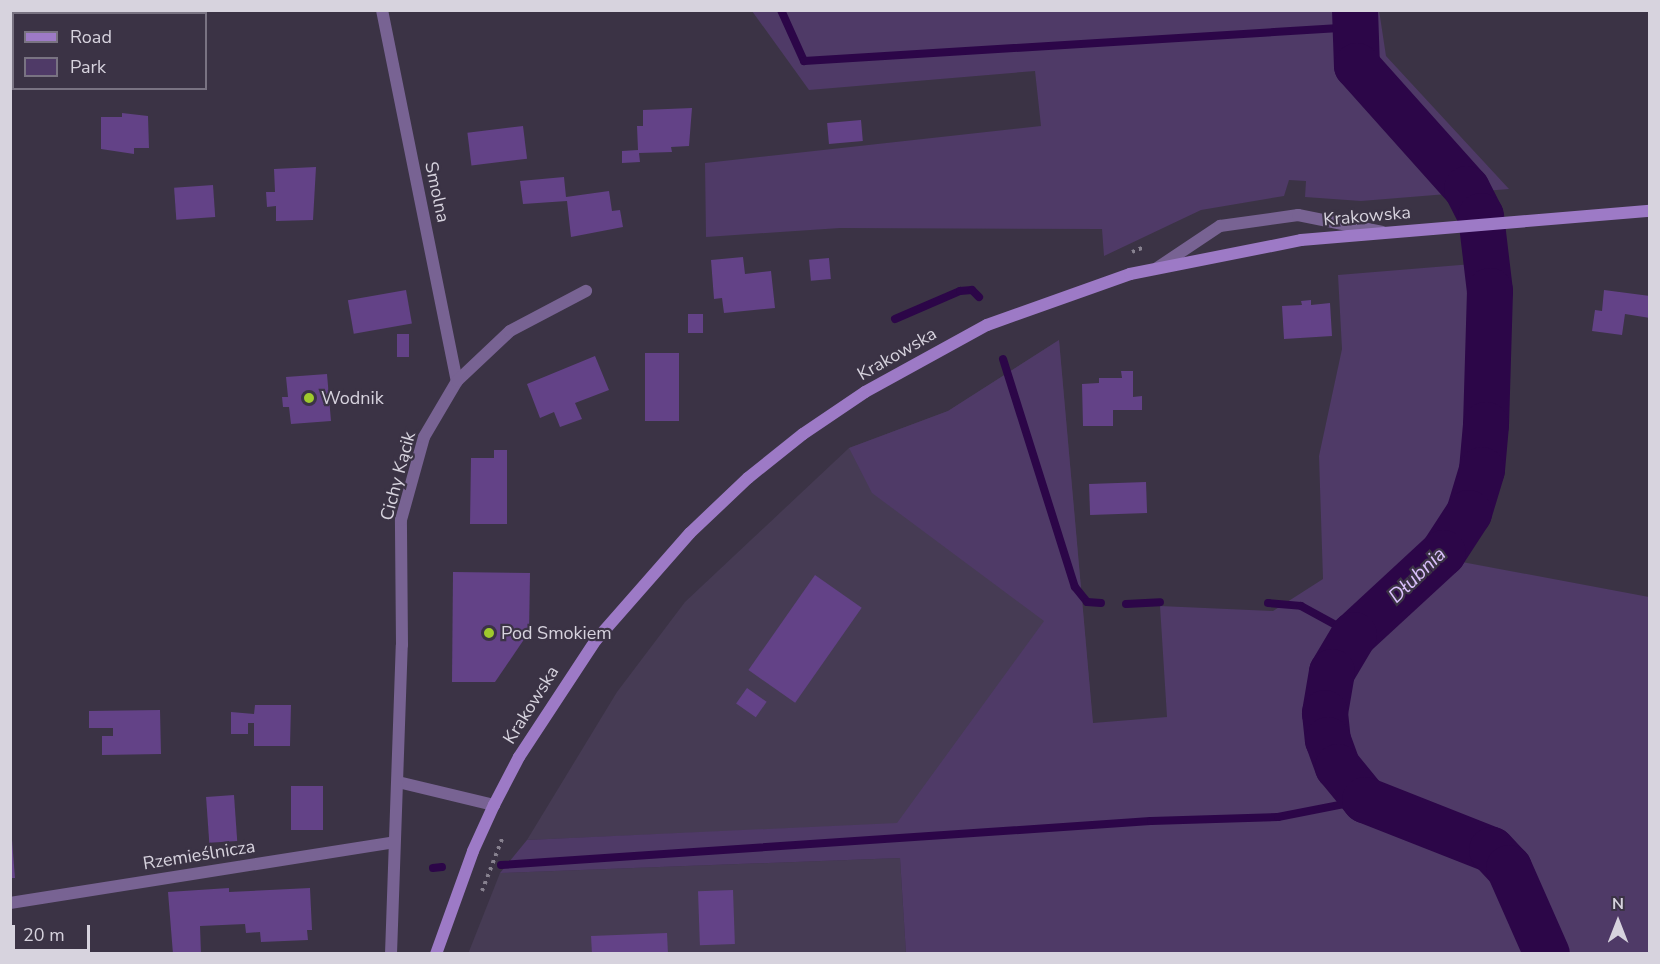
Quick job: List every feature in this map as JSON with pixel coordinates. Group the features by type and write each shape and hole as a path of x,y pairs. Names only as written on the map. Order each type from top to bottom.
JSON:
{"main road":[{"name":"Krakowska","path":"436,954 473,852 494,805 525,747 596,640 690,533 757,471 803,434 925,356 1048,300 1157,268 1301,240 1650,212"}],"street":[{"name":"Smolna","path":"382,10 457,381"},
{"path":"1157,268 1220,226 1298,215 1386,233"},
{"name":"Cichy Kącik","path":"391,954 393,842 398,782 401,520 424,437 457,381 510,331 586,291"},
{"path":"398,782 494,805"},
{"name":"Rzemieślnicza","path":"10,903 393,842"}],"path":[{"path":"477,902 507,827"}],"shaded area":[{"path":"1059,340 1101,815 527,840 617,692 685,602 849,448 948,411"},
{"path":"900,858 906,953 468,954 500,873"}],"green space":[{"path":"1379,10 1386,56 1509,189 1361,201 1305,197 1306,181 1289,180 1284,196 1201,210 1104,256 1102,229 840,228 706,237 705,163 1041,126 1035,71 809,90 752,11"},
{"path":"1497,262 1500,484 1462,562 1649,597 1649,953 906,953 900,858 500,873 527,840 897,823 1044,621 872,493 849,448 948,411 1059,340 1093,723 1167,717 1160,606 1273,611 1323,579 1319,456 1342,349 1338,275"}],"building":[{"path":"692,108 689,146 671,147 672,152 639,153 640,162 622,163 622,151 638,150 637,126 643,126 643,110"},
{"path":"122,113 148,116 149,148 134,148 134,154 101,149 101,117 122,117"},
{"path":"861,120 863,141 829,144 827,123"},
{"path":"523,126 527,159 471,166 467,133"},
{"path":"316,167 313,220 276,221 276,206 267,207 266,192 275,192 274,169"},
{"path":"564,177 566,197 609,191 612,211 620,210 623,227 571,237 567,201 523,204 520,181"},
{"path":"213,185 215,217 176,220 174,188"},
{"path":"743,257 745,274 771,271 775,308 724,313 722,298 714,299 711,260"},
{"path":"829,258 831,279 811,281 809,260"},
{"path":"406,290 412,323 354,334 348,300"},
{"path":"1604,290 1650,296 1650,318 1625,314 1622,335 1592,331 1595,310 1602,311"},
{"path":"1311,300 1311,305 1330,303 1332,336 1284,339 1282,306 1302,305 1301,301"},
{"path":"688,314 703,314 703,333 688,333"},
{"path":"397,334 409,334 409,357 397,357"},
{"path":"645,353 679,353 679,421 645,421"},
{"path":"595,356 609,390 575,403 582,419 560,427 554,412 540,418 527,384"},
{"path":"1121,371 1133,371 1133,397 1142,396 1142,410 1113,410 1113,426 1083,426 1082,384 1099,383 1099,378 1122,378"},
{"path":"327,374 331,421 291,424 289,407 283,407 282,397 288,397 286,377"},
{"path":"494,450 507,450 507,524 470,524 471,458 494,458"},
{"path":"1146,482 1147,513 1090,515 1089,484"},
{"path":"453,572 530,573 529,632 495,682 452,682"},
{"path":"815,575 862,608 795,703 748,670"},
{"path":"747,688 767,702 756,717 736,704"},
{"path":"255,705 291,705 290,746 254,746 254,723 248,723 248,734 231,734 231,712 254,714"},
{"path":"160,710 161,754 102,755 102,736 113,736 113,728 89,728 89,711"},
{"path":"291,786 323,786 323,830 291,830"},
{"path":"234,795 237,841 209,843 206,797"},
{"path":"12,840 15,878 10,878 10,841"},
{"path":"229,888 229,892 310,888 312,930 307,930 308,940 261,942 260,932 246,933 245,924 200,926 201,954 173,954 168,892"},
{"path":"733,890 735,944 700,945 698,891"},
{"path":"667,933 668,954 592,954 591,936"}],"waterway":[{"path":"781,10 804,61 1356,27"},
{"name":"Dłubnia","path":"1355,10 1357,66 1467,189 1481,216 1490,291 1486,425 1482,470 1469,513 1443,553 1354,635 1332,672 1325,713 1328,740 1338,767 1365,800 1492,850 1509,868 1547,954"},
{"path":"895,319 960,291 972,290 979,297"},
{"path":"1003,359 1075,587 1087,602 1101,603"},
{"path":"1126,604 1160,602"},
{"path":"1268,603 1301,606 1354,635"},
{"path":"501,865 1151,821 1278,817 1365,800"},
{"path":"433,868 442,867"}],"place":[{"name":"Wodnik","path":"309,398"},
{"name":"Pod Smokiem","path":"489,633"}]}
